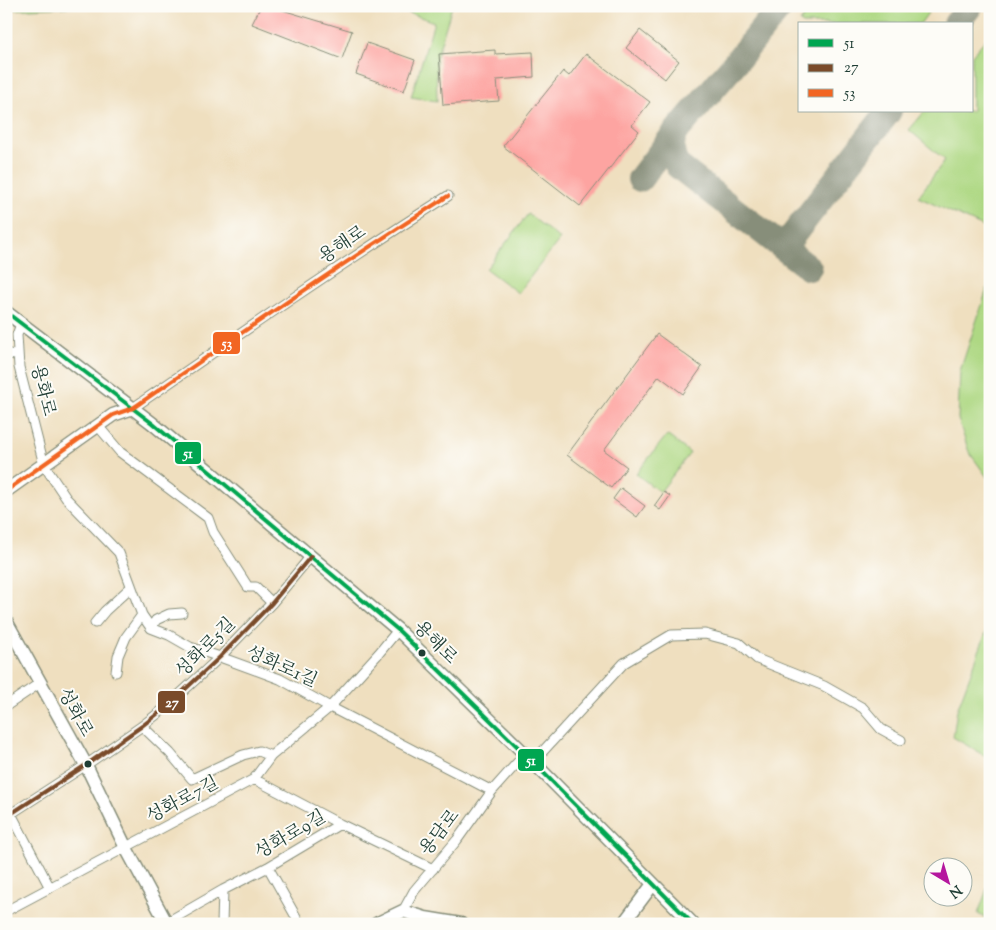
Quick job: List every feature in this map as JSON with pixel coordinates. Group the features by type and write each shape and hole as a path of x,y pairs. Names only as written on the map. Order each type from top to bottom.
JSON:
{"main road":[{"name":"용해로","path":"6,312 133,408 398,630 529,758 693,924"},
{"path":"6,491 113,415 133,408"},
{"name":"성화로","path":"6,621 86,765 126,848 166,923"},
{"path":"624,924 653,884"},
{"path":"376,924 403,911 425,921 461,924"}],"street":[{"name":"용해로","path":"133,408 448,196"},
{"name":"용화로","path":"21,324 17,335 19,366 44,464"},
{"path":"6,353 18,356"},
{"path":"98,426 120,452 208,518 213,532 248,587 256,587 272,604"},
{"name":"성화로1길","path":"44,464 66,498 119,553 142,615 152,628 190,647 220,656 280,679 492,791"},
{"name":"성화로5길","path":"9,815 86,765 165,708 272,604 311,556"},
{"path":"95,623 131,587"},
{"path":"152,628 156,620 169,614 182,613"},
{"path":"116,672 118,656 126,637 142,615"},
{"name":"성화로7길","path":"126,848 254,779 271,756 330,707 398,630"},
{"name":"용담로","path":"403,911 414,891 456,840 492,791 529,758 624,663 671,635 705,634 739,643 757,659 824,686 863,708 881,729 901,740"},
{"path":"6,706 40,683"},
{"path":"142,726 170,752 192,779 242,755 259,751 271,756"},
{"path":"254,779 340,824"},
{"path":"6,804 9,815 50,888"},
{"name":"성화로9길","path":"166,923 340,824 433,869"},
{"path":"6,911 126,848"},
{"path":"268,866 300,924"},
{"path":"222,924 223,890"}],"green space":[{"path":"6,6 93,6 6,10"},
{"path":"390,6 452,6 436,59 437,101 411,97 434,22"},
{"path":"812,6 933,6 921,22 800,22"},
{"path":"990,36 990,230 918,197 945,160 909,130 924,112 974,112 974,53"},
{"path":"528,214 560,239 518,293 486,269"},
{"path":"990,280 990,481 969,452 958,419 960,371"},
{"path":"667,435 690,453 660,492 636,474"},
{"path":"990,622 990,759 953,737 957,710"},
{"path":"990,881 990,920 978,914"}],"building":[{"path":"261,6 269,6 352,31 342,59 252,24"},
{"path":"640,30 679,61 665,79 626,48"},
{"path":"367,43 415,60 404,91 356,74"},
{"path":"495,50 495,54 533,52 534,77 497,80 499,101 443,105 439,54"},
{"path":"586,54 650,102 632,125 639,131 580,206 503,146 563,71 569,76"},
{"path":"657,334 702,367 683,394 659,376 604,450 627,467 611,488 567,455"},
{"path":"621,488 645,506 637,517 613,499"},
{"path":"664,492 670,496 660,510 654,506"}],"taxiway":[{"path":"640,179 674,134 781,6"},
{"path":"958,22 970,6"},
{"path":"783,248 888,112"},
{"path":"674,134 672,151 678,166 809,268"}],"transit line":[{"name":"53","path":"6,491 113,415 133,408 250,327 448,196"},
{"name":"51","path":"6,312 152,423 398,630 525,754 693,924"},
{"name":"27","path":"6,817 86,765 165,708 220,657 272,603 311,556"}]}
